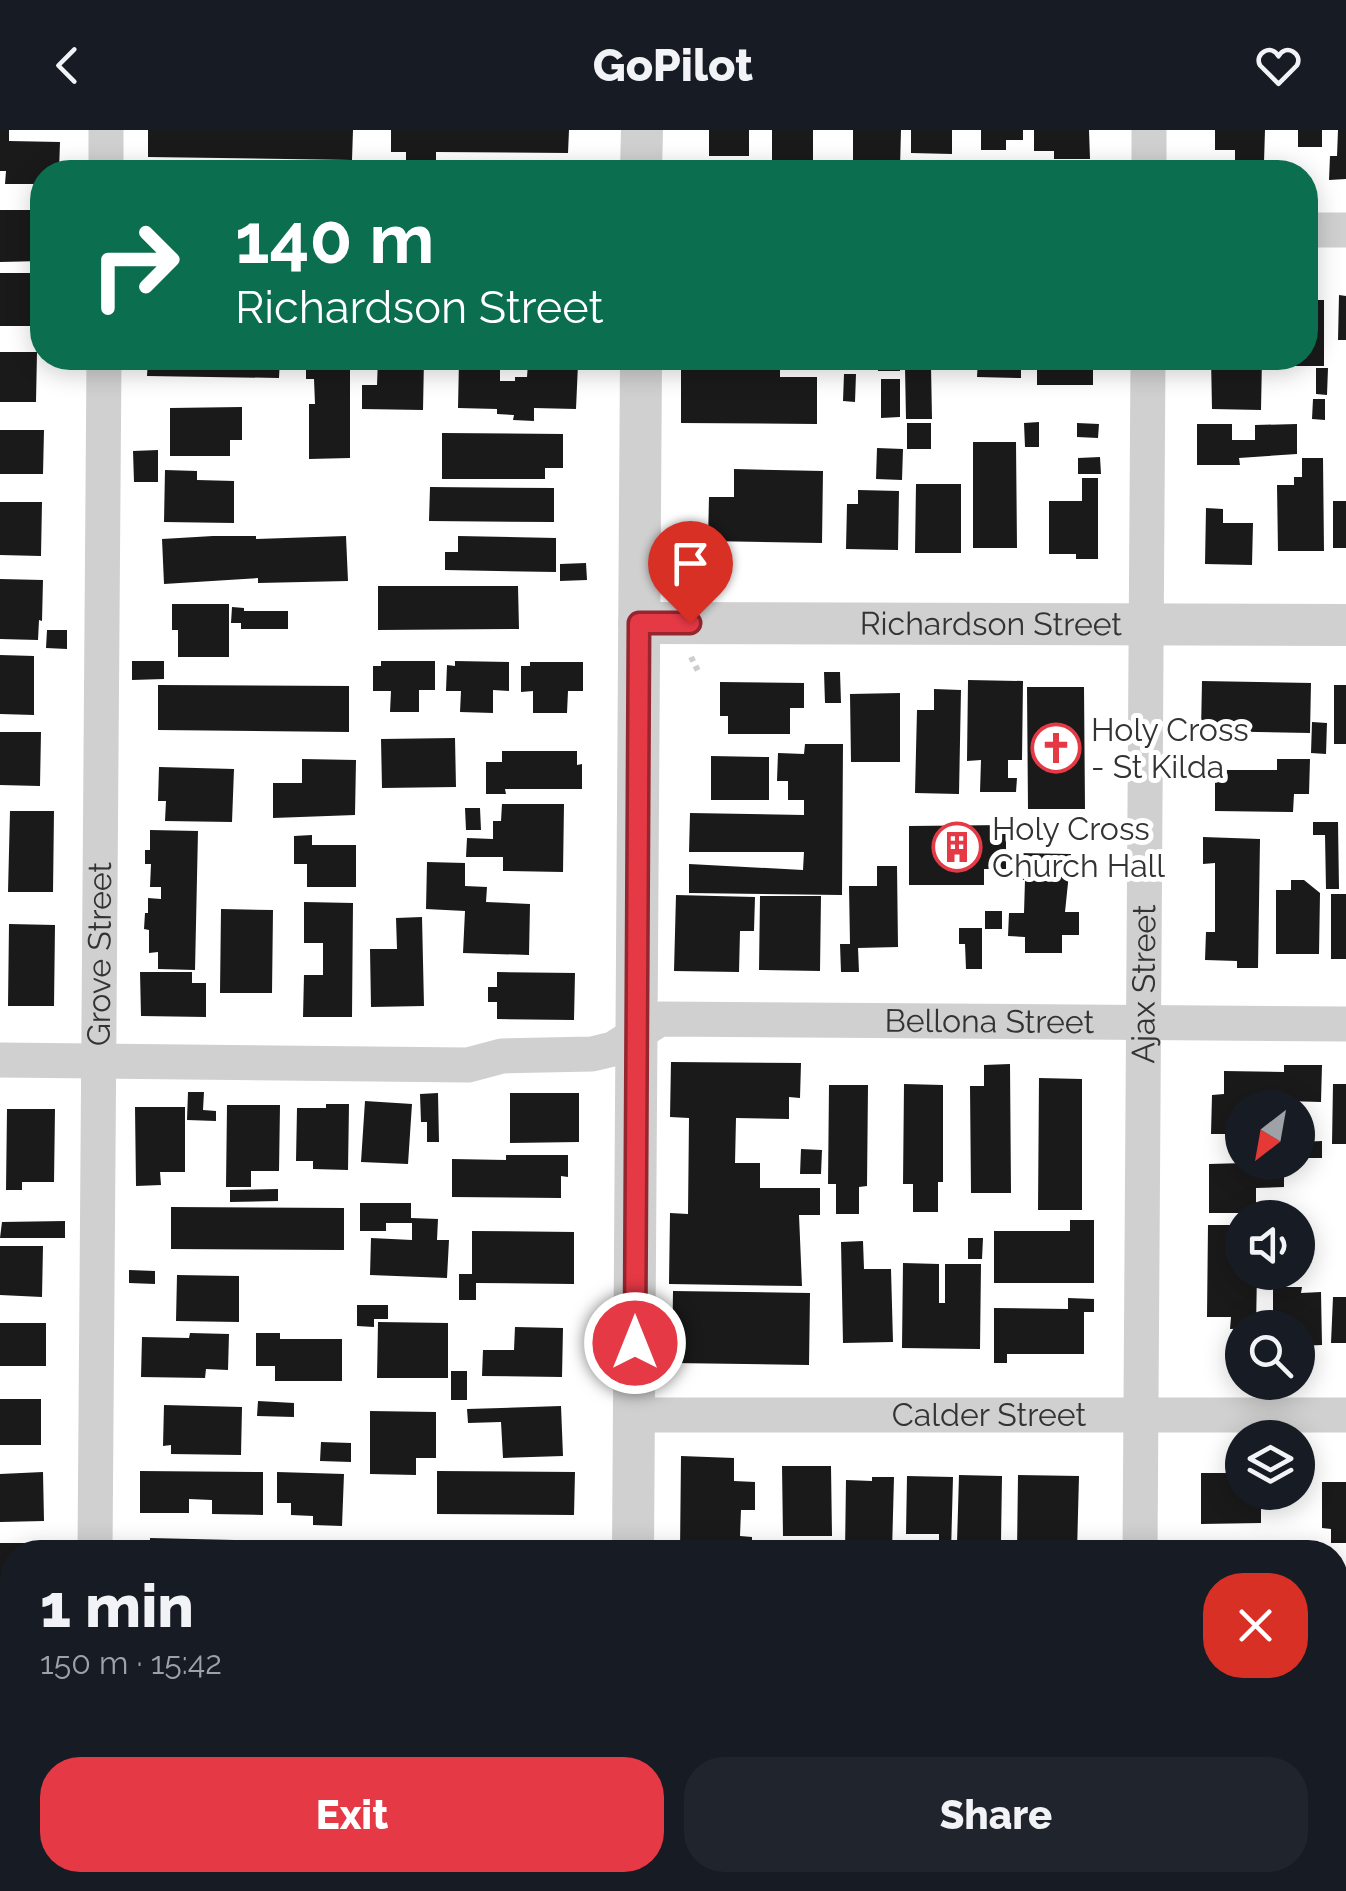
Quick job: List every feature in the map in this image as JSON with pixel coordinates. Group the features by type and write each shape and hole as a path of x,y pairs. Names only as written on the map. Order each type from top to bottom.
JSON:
{"street":[{"path":"106,130 106,160"},
{"path":"641,160 642,130"},
{"path":"1149,160 1150,130"},
{"path":"1318,230 1346,230"},
{"name":"Grove Street","path":"95,1540 104,370"},
{"path":"633,1540 641,370"},
{"name":"Ajax Street","path":"1140,1540 1148,370"},
{"name":"Richardson Street","path":"639,623 1346,625"},
{"name":"Bellona Street","path":"0,1060 468,1064 502,1056 592,1054 613,1049 660,1020 1346,1024"},
{"name":"Calder Street","path":"634,1415 1346,1415"}],"building":[{"path":"0,130 9,130 9,141 60,142 59,160 30,160 30,184 5,184 6,171 0,171"},
{"path":"148,130 353,130 352,160 148,157"},
{"path":"391,130 569,130 568,153 436,152 436,160 406,160 406,152 391,152"},
{"path":"709,130 749,130 749,156 709,156"},
{"path":"772,130 813,130 813,160 772,160"},
{"path":"853,130 901,130 900,160 853,160"},
{"path":"911,130 952,130 952,154 911,153"},
{"path":"981,130 1023,130 1023,140 1006,140 1006,150 981,150"},
{"path":"1034,130 1089,130 1090,159 1054,159 1054,151 1034,151"},
{"path":"1215,130 1265,130 1264,160 1235,160 1235,150 1215,150"},
{"path":"1298,130 1322,130 1322,147 1298,147"},
{"path":"1338,130 1346,130 1346,179 1329,180 1330,156 1337,156"},
{"path":"0,210 30,210 30,261 0,262"},
{"path":"0,273 30,273 30,326 0,326"},
{"path":"1339,295 1346,296 1346,340 1338,340"},
{"path":"1318,300 1324,300 1324,366 1318,366"},
{"path":"0,352 30,352 30,370 37,370 36,402 0,402"},
{"path":"1328,368 1327,395 1316,394 1316,370"},
{"path":"147,370 279,370 279,378 147,376"},
{"path":"306,370 350,370 350,458 309,459 309,404 315,404 314,379 306,379"},
{"path":"378,370 424,370 423,410 362,409 362,385 377,385"},
{"path":"459,370 500,370 500,381 515,381 515,377 527,377 528,370 578,370 576,409 534,408 534,421 513,420 514,415 497,414 497,409 458,408"},
{"path":"681,370 780,370 780,377 817,377 817,424 681,423"},
{"path":"905,370 931,370 932,419 906,419"},
{"path":"977,370 1021,370 1021,378 977,377"},
{"path":"1037,370 1093,370 1093,385 1037,385"},
{"path":"1211,370 1262,370 1261,410 1212,409"},
{"path":"844,374 856,374 855,402 843,401"},
{"path":"881,379 900,379 900,417 881,418"},
{"path":"1313,399 1325,399 1325,420 1312,419"},
{"path":"242,407 242,440 230,440 230,456 170,456 170,408"},
{"path":"1039,422 1039,447 1025,447 1024,423"},
{"path":"907,423 931,423 931,449 907,449"},
{"path":"1077,423 1099,424 1098,438 1077,437"},
{"path":"1197,424 1232,424 1232,440 1255,440 1255,425 1297,424 1297,454 1239,458 1240,465 1197,465"},
{"path":"0,430 44,430 43,474 0,474"},
{"path":"442,433 563,434 563,468 545,468 545,479 442,479"},
{"path":"973,442 1016,442 1017,548 973,548"},
{"path":"877,448 903,449 902,480 876,479"},
{"path":"158,450 158,482 134,482 133,451"},
{"path":"1100,457 1101,474 1078,474 1078,458"},
{"path":"1302,458 1323,458 1324,551 1278,551 1277,485 1294,485 1294,477 1302,477"},
{"path":"734,469 823,471 822,543 708,541 709,497 734,497"},
{"path":"165,470 197,471 197,480 234,481 234,523 164,522"},
{"path":"1082,478 1098,478 1098,559 1049,554 1049,501 1082,501"},
{"path":"916,484 961,484 961,553 915,553"},
{"path":"430,487 554,488 554,522 429,521"},
{"path":"858,490 899,491 898,550 846,549 847,504 858,504"},
{"path":"1333,501 1346,501 1346,548 1333,548"},
{"path":"0,502 42,502 41,556 0,555"},
{"path":"1206,508 1223,509 1223,523 1253,523 1252,565 1205,564"},
{"path":"346,536 348,581 258,583 258,578 164,584 162,539"},
{"path":"458,536 556,538 556,572 445,570 445,552 458,552"},
{"path":"586,563 587,580 560,581 560,564"},
{"path":"0,579 43,580 38,640 0,639"},
{"path":"378,586 518,586 519,629 378,630"},
{"path":"172,604 229,604 229,657 178,657 178,630 172,630"},
{"path":"232,607 244,611 288,611 288,629 241,629 241,623 231,623"},
{"path":"47,630 67,630 67,649 46,648"},
{"path":"0,655 34,656 34,715 0,714"},
{"path":"132,661 164,661 164,679 132,680"},
{"path":"381,661 435,661 435,690 419,690 419,712 390,712 391,691 373,691 373,666 381,666"},
{"path":"455,661 509,662 509,691 493,690 493,713 460,712 461,691 446,691 447,665 455,666"},
{"path":"530,662 583,662 583,691 568,691 567,713 533,713 533,691 521,692 521,666 530,666"},
{"path":"824,672 840,672 841,703 825,703"},
{"path":"968,680 1023,681 1022,760 1008,760 1008,778 1017,778 1016,792 980,792 981,760 967,761"},
{"path":"1202,681 1311,683 1310,733 1201,731"},
{"path":"720,682 804,683 804,708 790,708 790,734 728,734 728,716 720,716"},
{"path":"158,685 349,686 349,732 158,730"},
{"path":"1334,685 1346,685 1346,744 1334,744"},
{"name":"Holy Cross - St Kilda","path":"1027,687 1084,687 1085,809 1028,809"},
{"path":"934,689 961,690 959,794 915,793 917,710 934,710"},
{"path":"900,693 900,762 851,762 850,694"},
{"path":"1312,722 1327,723 1326,754 1311,753"},
{"path":"0,732 41,732 40,786 0,785"},
{"path":"455,738 456,787 382,788 381,739"},
{"path":"805,744 843,744 842,895 689,893 689,864 803,870 804,852 689,852 690,813 804,815 804,800 788,800 788,781 777,781 778,753 804,754"},
{"path":"502,751 577,751 577,765 582,764 582,789 505,789 506,794 486,794 486,762 502,762"},
{"path":"711,756 769,757 769,800 711,800"},
{"path":"302,759 356,760 355,815 273,818 273,783 302,783"},
{"path":"1277,759 1310,759 1309,794 1294,794 1293,812 1215,811 1215,770 1277,770"},
{"path":"159,767 234,769 232,822 165,821 166,801 158,801"},
{"path":"502,804 564,804 563,872 503,871 503,857 466,857 467,838 493,839 493,821 501,821"},
{"path":"465,808 480,808 481,830 466,830"},
{"path":"10,811 54,811 53,892 8,892"},
{"path":"1313,822 1338,822 1339,889 1326,889 1325,835 1313,835"},
{"name":"Holy Cross Church Hall","path":"1006,825 1006,869 984,869 984,885 909,885 909,826"},
{"path":"150,830 198,831 195,970 158,969 158,952 149,953 149,930 144,929 148,898 161,899 161,887 150,887 151,864 145,864"},
{"path":"312,835 312,845 356,845 356,887 307,887 307,864 294,864 294,836"},
{"path":"1203,837 1260,839 1258,968 1237,968 1237,961 1205,960 1206,932 1215,932 1215,863 1203,864"},
{"path":"1017,853 1071,854 1065,912 1079,912 1079,935 1062,935 1062,953 1025,953 1025,937 1008,936 1009,913 1024,913 1025,880 1017,880"},
{"path":"427,862 465,863 465,886 487,887 486,902 530,904 529,955 463,953 465,911 426,909"},
{"path":"877,866 897,866 898,947 858,948 859,972 841,972 840,944 850,944 849,886 877,886"},
{"path":"1291,880 1304,880 1320,893 1319,954 1276,954 1276,890 1291,890"},
{"path":"1331,894 1346,894 1346,959 1331,959"},
{"path":"676,895 755,897 754,931 740,931 739,972 674,971"},
{"path":"760,896 821,896 820,971 759,970"},
{"path":"304,902 353,903 352,1017 303,1017 304,975 323,975 323,943 304,943"},
{"path":"221,909 273,910 272,993 220,993"},
{"path":"985,911 1002,911 1002,929 985,929"},
{"path":"422,917 424,1006 371,1007 370,949 397,949 396,918"},
{"path":"9,924 55,925 54,1006 8,1006"},
{"path":"959,928 982,928 982,969 966,969 965,944 959,944"},
{"path":"140,972 192,972 192,983 206,983 206,1017 141,1016"},
{"path":"497,972 575,973 574,1020 497,1019 497,1002 488,1002 488,987 497,987"},
{"path":"671,1062 801,1063 800,1098 789,1097 789,1119 736,1118 735,1163 760,1163 760,1188 820,1188 820,1215 799,1215 802,1286 669,1284 670,1213 688,1214 689,1118 670,1117"},
{"path":"1010,1064 1011,1193 971,1193 970,1086 984,1086 984,1065"},
{"path":"1284,1065 1322,1065 1321,1102 1315,1102 1315,1090 1225,1090 1225,1134 1211,1134 1212,1095 1224,1094 1224,1071 1284,1072"},
{"path":"1039,1078 1082,1079 1082,1210 1038,1210"},
{"path":"904,1084 943,1085 943,1182 938,1182 938,1212 913,1212 913,1184 903,1184"},
{"path":"1333,1084 1346,1084 1346,1144 1332,1144"},
{"path":"829,1085 868,1085 867,1186 859,1187 859,1214 836,1214 836,1184 828,1184"},
{"path":"188,1092 204,1092 203,1110 216,1111 216,1121 187,1120"},
{"path":"438,1093 439,1142 427,1142 427,1122 421,1122 420,1094"},
{"path":"510,1093 579,1093 579,1142 510,1143"},
{"path":"365,1101 412,1104 408,1164 361,1162"},
{"path":"326,1104 349,1104 348,1170 313,1169 313,1161 296,1161 297,1108 326,1108"},
{"path":"227,1105 280,1105 279,1171 251,1171 251,1187 226,1187"},
{"path":"135,1107 185,1107 185,1172 160,1172 161,1185 136,1186"},
{"path":"7,1109 55,1109 54,1182 22,1182 22,1190 6,1190"},
{"path":"1315,1141 1322,1141 1322,1158 1315,1158"},
{"path":"801,1149 822,1150 821,1174 800,1174"},
{"path":"506,1155 568,1155 568,1177 561,1176 561,1198 452,1197 452,1159 506,1160"},
{"path":"1209,1164 1225,1164 1225,1180 1284,1180 1284,1187 1256,1188 1256,1200 1225,1200 1225,1213 1209,1213"},
{"path":"278,1189 278,1201 230,1202 230,1190"},
{"path":"360,1203 411,1203 411,1218 438,1219 437,1240 449,1240 447,1278 370,1275 371,1238 412,1240 412,1223 386,1223 386,1231 360,1231"},
{"path":"171,1207 344,1208 344,1250 171,1249"},
{"path":"1070,1220 1094,1220 1094,1283 994,1283 994,1231 1070,1231"},
{"path":"65,1221 65,1238 0,1238 2,1222"},
{"path":"1208,1225 1225,1225 1225,1290 1257,1290 1256,1310 1225,1310 1225,1317 1207,1317"},
{"path":"472,1231 574,1232 574,1284 476,1283 476,1300 459,1300 459,1274 472,1274"},
{"path":"968,1238 983,1238 982,1259 968,1259"},
{"path":"863,1241 864,1269 891,1269 893,1342 843,1343 841,1242"},
{"path":"0,1246 43,1246 42,1297 0,1295"},
{"path":"903,1263 939,1264 939,1303 945,1303 945,1264 981,1264 980,1349 902,1348"},
{"path":"129,1270 155,1271 155,1284 129,1283"},
{"path":"177,1275 239,1276 239,1322 176,1321"},
{"path":"1273,1290 1321,1292 1322,1345 1315,1345 1315,1310 1273,1310"},
{"path":"673,1291 810,1293 809,1365 672,1363"},
{"path":"1333,1297 1346,1297 1346,1343 1331,1343"},
{"path":"1068,1298 1094,1299 1094,1312 1084,1312 1084,1354 1007,1354 1007,1363 994,1363 994,1308 1068,1309"},
{"path":"357,1305 388,1305 388,1319 374,1319 374,1327 357,1326"},
{"path":"378,1322 448,1323 448,1378 377,1378"},
{"path":"0,1323 46,1323 46,1366 0,1366"},
{"path":"515,1327 563,1328 562,1377 482,1376 483,1350 514,1350"},
{"path":"190,1333 229,1334 228,1370 206,1369 205,1378 141,1377 142,1337 189,1338"},
{"path":"256,1333 280,1333 280,1339 342,1339 342,1381 275,1381 275,1366 256,1366"},
{"path":"451,1371 467,1371 467,1400 451,1400"},
{"path":"0,1399 41,1399 41,1445 0,1445"},
{"path":"258,1401 294,1403 294,1417 257,1416"},
{"path":"164,1405 242,1407 241,1455 171,1454 171,1445 163,1446"},
{"path":"561,1406 563,1456 503,1458 501,1422 468,1423 467,1409"},
{"path":"370,1411 436,1412 436,1458 416,1458 416,1475 370,1474"},
{"path":"321,1442 351,1443 351,1462 320,1461"},
{"path":"681,1456 734,1458 734,1481 755,1482 755,1510 741,1510 740,1536 752,1540 680,1540"},
{"path":"782,1466 831,1466 832,1536 783,1536"},
{"path":"140,1471 263,1472 263,1515 212,1514 212,1500 189,1499 189,1513 140,1513"},
{"path":"437,1471 575,1472 574,1515 437,1514"},
{"path":"43,1472 44,1521 0,1522 0,1474"},
{"path":"277,1472 344,1474 342,1526 313,1525 313,1516 291,1515 291,1503 277,1503"},
{"path":"1201,1473 1225,1473 1225,1510 1261,1510 1261,1523 1201,1524"},
{"path":"959,1475 1002,1476 1001,1540 957,1540"},
{"path":"1018,1475 1079,1476 1077,1540 1017,1540"},
{"path":"907,1476 953,1477 951,1540 939,1540 939,1534 906,1534"},
{"path":"872,1477 894,1477 892,1540 845,1540 846,1480 872,1481"},
{"path":"1322,1482 1346,1482 1346,1540 1331,1540 1331,1529 1322,1528"},
{"path":"150,1538 236,1540 150,1540"}],"place":[{"name":"Holy Cross - St Kilda","path":"1056,748"},
{"name":"Holy Cross Church Hall","path":"957,847"}],"route":[{"path":"635,1343 639,623 690,623"}]}
